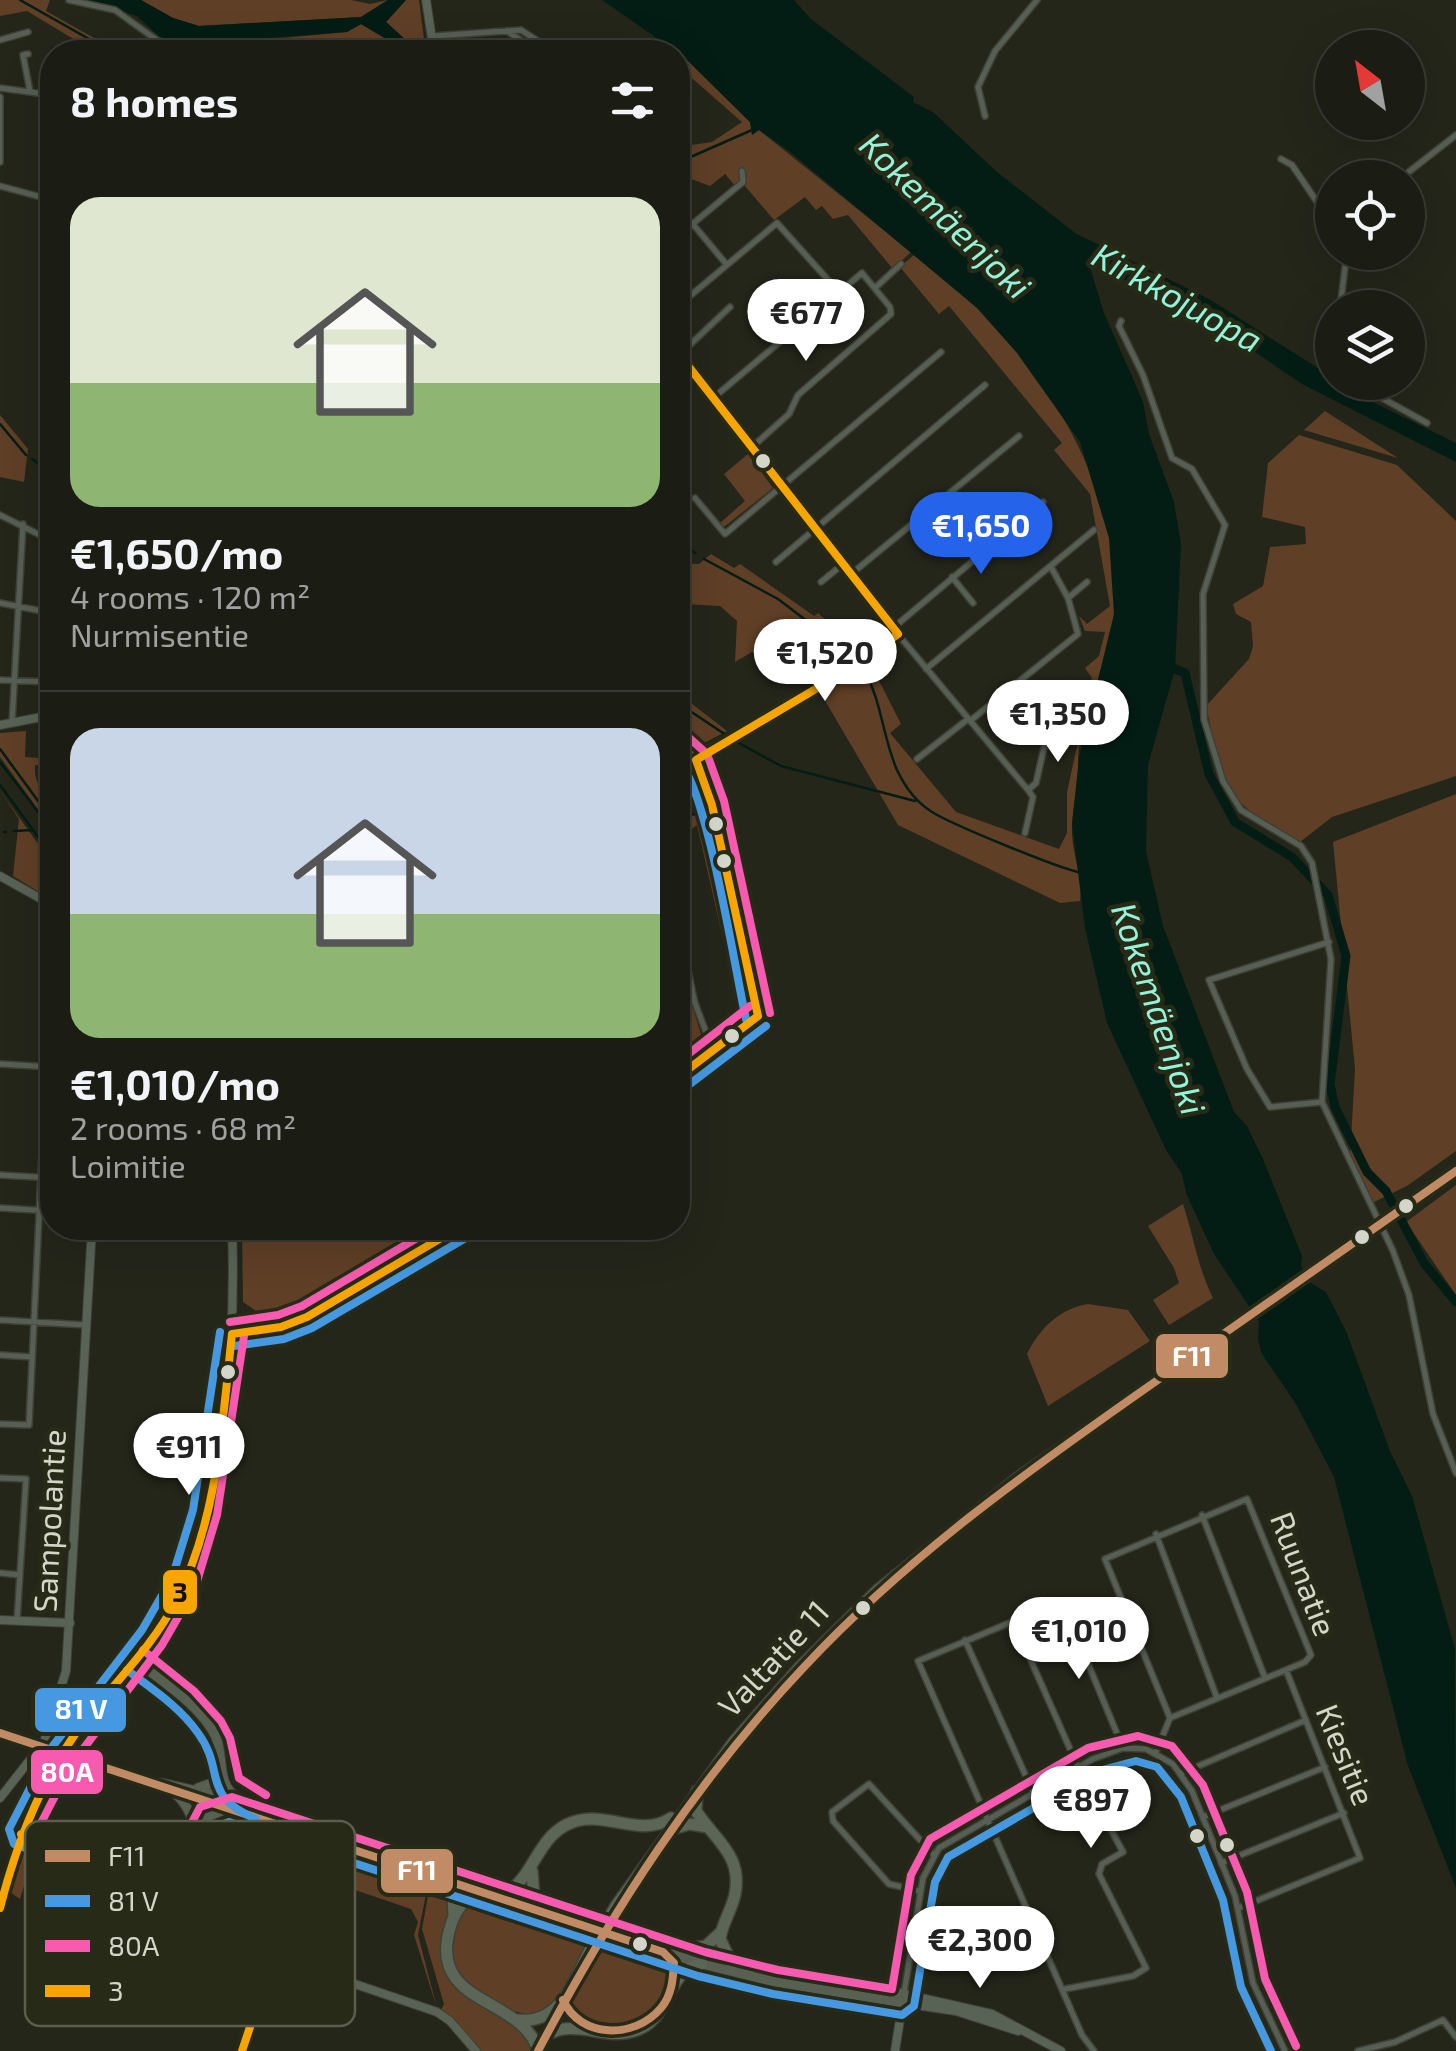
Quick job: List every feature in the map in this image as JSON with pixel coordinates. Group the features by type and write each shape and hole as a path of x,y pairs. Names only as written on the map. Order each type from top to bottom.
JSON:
{"highway":[{"name":"Valtatie 11","path":"538,2051 591,1948 665,1832 800,1667 914,1558 1018,1478 1456,1171"},
{"path":"698,1787 694,1806 725,1845 736,1870 735,1896 721,1932 720,1946 730,1962"},
{"path":"511,1890 532,1867 549,1838 567,1824 596,1817 633,1825 659,1825 682,1809"},
{"path":"665,1832 688,1824 708,1827"},
{"path":"633,1825 648,1837 653,1850"},
{"path":"532,1867 534,1898"},
{"path":"444,1881 453,1896 454,1916 447,1942 452,1972 472,1996 531,2032 538,2051"},
{"path":"454,1916 477,1892"},
{"path":"688,1948 706,1946 721,1932"},
{"path":"664,1952 674,1963 674,1987"},
{"path":"545,2036 564,2027 619,2035 640,2029 658,2015 689,1966 702,1964"},
{"path":"517,2020 541,2019 561,2004 566,2015 582,2028"}],"main road":[{"path":"135,1660 206,1723 214,1734 228,1790 245,1802"},
{"path":"5,1735 265,1821"},
{"path":"177,1790 207,1787 220,1763"},
{"path":"177,1790 245,1802 302,1821"},
{"path":"177,1790 193,1821"},
{"path":"206,1821 209,1816 229,1809"},
{"path":"355,1838 730,1962 903,1999"},
{"path":"355,1851 702,1964 774,1982 903,1999"}],"street":[{"path":"68,0 115,10 133,19 157,40"},
{"path":"426,0 432,40"},
{"path":"985,116 978,88 995,52 1037,0"},
{"path":"504,30 519,40"},
{"path":"432,36 521,30 536,40"},
{"path":"0,40 28,32"},
{"path":"28,54 24,56 30,91"},
{"path":"0,88 40,93"},
{"path":"0,98 0,162"},
{"path":"1424,160 1456,135"},
{"path":"1281,159 1292,165 1315,199"},
{"path":"727,265 692,223 742,182 742,172"},
{"path":"0,186 40,197"},
{"path":"690,296 777,223 782,224 838,292"},
{"path":"874,288 901,264"},
{"path":"712,399 862,273 891,314 798,395 789,414 751,448"},
{"path":"690,343 730,307"},
{"path":"1121,321 1119,326 1153,400 1172,458 1192,469 1225,525 1203,594 1204,719 1213,754 1241,810 1306,853 1329,942 1322,1102 1381,1225 1409,1295 1432,1414 1456,1473"},
{"path":"695,498 725,534 941,352"},
{"path":"690,370 895,631 1033,796 1025,833"},
{"path":"776,562 986,385"},
{"path":"1385,400 1427,424"},
{"path":"850,575 1019,436"},
{"path":"696,760 856,665 1042,502"},
{"path":"0,515 40,534"},
{"path":"12,723 23,524"},
{"path":"926,669 1094,530"},
{"path":"820,582 842,565"},
{"path":"917,759 1078,634 1068,598 1050,567"},
{"path":"952,577 973,603"},
{"path":"1068,598 1087,582"},
{"path":"0,604 40,611"},
{"path":"0,680 40,682"},
{"path":"1028,790 1036,783 1056,695 1069,684"},
{"path":"0,724 40,718"},
{"path":"690,755 696,760 712,805 758,1016 690,1067"},
{"path":"0,876 40,898"},
{"path":"1322,1102 1270,1107 1247,1069 1209,980 1329,942"},
{"path":"690,980 712,1048"},
{"path":"0,1064 40,1066"},
{"path":"0,1424 29,1425 40,1167"},
{"path":"0,1175 39,1178"},
{"path":"0,1208 40,1210"},
{"name":"Sampolantie","path":"0,1798 50,1730 66,1672 91,1240"},
{"path":"27,1821 60,1758 176,1602 194,1555 212,1478 232,1334 232,1240"},
{"path":"232,1334 281,1327 307,1317 438,1240"},
{"path":"0,1320 86,1325"},
{"path":"0,1355 32,1356"},
{"path":"0,1478 26,1479 17,1621"},
{"name":"Ruunatie","path":"1170,1718 1305,1662 1312,1650 1248,1498 1202,1515"},
{"path":"1156,1752 1170,1718 1104,1563 1110,1553 1202,1515 1265,1678"},
{"path":"1156,1534 1217,1698"},
{"path":"0,1573 20,1576"},
{"path":"1094,2051 1082,2035 918,1665 925,1656 1062,1601 1123,1748"},
{"path":"0,1620 70,1624"},
{"path":"1013,1620 1078,1768 1123,1852 1102,1864 1098,1874 1146,1968 1134,1976 1065,1990"},
{"path":"965,1640 1033,1792"},
{"name":"Kiesitie","path":"1239,1908 1360,1858 1286,1670"},
{"path":"1182,1773 1306,1720"},
{"path":"895,2051 920,1891 934,1854 944,1842 986,1818 1123,1748 1156,1752 1182,1773 1239,1908 1249,1971 1284,2051"},
{"path":"1202,1816 1325,1767"},
{"path":"920,1891 883,1880 833,1820 832,1812 869,1784 934,1854"},
{"path":"1222,1863 1344,1813"},
{"path":"0,1908 25,1824"},
{"path":"20,1834 25,1836"},
{"path":"355,1985 437,2012 476,2051"},
{"path":"903,1999 992,2014 1036,2036 1047,2047 1061,2051"},
{"path":"1358,2051 1446,2021 1456,2038"},
{"path":"242,2051 251,2026"}],"shaded area":[{"path":"0,0 50,0 46,11 98,40 75,40 27,11 0,16"},
{"path":"141,0 351,0 370,4 388,0 361,17 199,26 173,18"},
{"path":"406,0 419,0 424,40 406,40 386,22"},
{"path":"361,24 388,40 261,40 347,32"},
{"path":"690,63 750,122 753,134 759,130 911,252 893,269 848,215 833,219 822,206 816,210 805,197 774,220 744,185 738,189 725,174 710,186 690,178 690,145 712,142 742,122 690,76"},
{"path":"915,254 993,323 1028,365 1059,410 1103,509 1113,560 1114,612 1079,750 1072,834 1080,901 1060,903 898,825 820,692 869,661 901,724 890,733 956,812 1059,849 1067,833 1067,792 1092,678 1085,668 1099,656 1105,632 1085,631 1079,616 1087,624 1110,606 1090,494 1054,450 1062,443 949,306 939,314 900,267"},
{"path":"1325,411 1398,458 1304,430"},
{"path":"0,415 28,449 24,482 0,477"},
{"path":"1299,435 1397,465 1456,521 1456,776 1332,817 1300,842 1255,815 1231,790 1217,756 1206,706 1249,659 1253,646 1251,622 1236,614 1233,604 1263,586 1270,547 1306,544 1305,527 1262,517 1268,463"},
{"path":"748,454 773,488 724,527 720,523 745,501 724,474"},
{"path":"711,554 734,568 740,564 814,616 818,613 859,650 821,675 807,651 783,634 735,662 737,621 720,606 690,604 690,564 699,564"},
{"path":"690,702 727,731 704,743 690,735"},
{"path":"26,731 25,757 40,758 35,774 40,788 40,812 0,757 0,733"},
{"path":"690,781 698,795 750,1007 739,1009 697,825 690,830 690,814 695,815"},
{"path":"0,791 40,846 40,893 13,876 19,819"},
{"path":"1456,794 1456,1151 1407,1186 1372,1203 1350,1157 1355,1069 1333,842"},
{"path":"690,1002 691,1002 705,1047 690,1060"},
{"path":"1456,1185 1456,1295 1406,1222"},
{"path":"1183,1204 1213,1298 1169,1325 1153,1300 1179,1283 1148,1226"},
{"path":"242,1240 416,1240 295,1314 263,1316 243,1302"},
{"path":"1088,1304 1128,1310 1150,1341 1048,1406 1027,1354 1052,1321 1068,1310"},
{"path":"18,1851 25,1853 25,1882 20,1899 7,1890"},
{"path":"355,1866 427,1889 418,1935 437,2008 414,1935 418,1922 411,1909 355,1890"},
{"path":"429,1890 451,1897 443,1944 446,1966 454,1982 465,1994 521,2031 532,2045 530,2051 481,2051 441,2010 444,2004 422,1929"},
{"path":"466,1903 590,1941 555,2003 541,2015 499,2006 473,1991 463,1980 455,1968 451,1948"},
{"path":"598,1944 672,1970 658,2004 634,2024 602,2028 568,2014 568,1998"}],"water":[{"path":"82,0 141,0 173,18 199,26 361,17 388,0 406,0 386,22 406,40 388,40 361,24 347,32 241,40 170,40 161,38 137,16"},
{"path":"602,0 794,0 811,19 914,97 913,102 933,112 997,172 1075,233 1209,299 1315,366 1315,391 1198,313 1089,264 1104,313 1143,402 1149,434 1174,502 1181,544 1175,669 1148,765 1146,851 1163,926 1234,1112 1247,1126 1263,1159 1302,1256 1301,1266 1311,1283 1326,1292 1346,1331 1390,1451 1412,1496 1455,1649 1456,1888 1408,1766 1334,1477 1296,1404 1262,1354 1259,1321 1214,1254 1186,1193 1182,1174 1166,1150 1107,1023 1085,928 1072,824 1079,758 1114,614 1109,538 1080,442 1017,353 977,308 789,151 759,130 752,135 750,122 690,63 690,40 660,40"},
{"path":"1334,400 1369,400 1456,443 1456,462"}],"waterway":[{"path":"20,0 91,40"},
{"path":"690,157 752,130"},
{"path":"0,424 26,455"},
{"path":"32,459 40,465"},
{"path":"690,549 695,553"},
{"path":"704,559 778,599 853,656"},
{"path":"1166,665 1185,673 1209,774 1235,822 1292,857 1328,895 1346,956 1330,1084 1335,1107 1367,1172 1386,1191 1424,1263 1456,1302"},
{"path":"862,667 874,692 897,770 921,804 983,836 1083,873"},
{"path":"690,711 723,733"},
{"path":"737,742 781,766 915,801"},
{"path":"0,749 40,804"},
{"path":"0,762 40,814"},
{"path":"0,785 40,840"},
{"path":"690,814 701,815"},
{"path":"14,831 33,830"}],"transit line":[{"name":"3","path":"690,368 898,634 856,665 696,760 712,805 758,1016 690,1068"},
{"name":"80A","path":"690,739 707,754 724,801 770,1013"},
{"path":"690,780 709,841 746,1019"},
{"name":"80A","path":"690,1053 750,1006"},
{"path":"690,1084 766,1026"},
{"name":"F11","path":"538,2051 626,1898 692,1801 765,1710 844,1626 928,1551 1015,1482 1456,1171"},
{"name":"80A","path":"230,1322 278,1315 302,1306 414,1240"},
{"name":"3","path":"29,1821 69,1743 156,1633 190,1570 210,1504 232,1334 281,1327 307,1317 438,1240"},
{"path":"234,1346 284,1339 312,1328 462,1240"},
{"path":"25,1848 14,1844 9,1829 49,1751 142,1630 172,1578 193,1510 220,1332"},
{"name":"80A","path":"42,1821 71,1765 162,1645 195,1588 217,1515 244,1336"},
{"name":"80A","path":"143,1650 194,1691 221,1721 230,1738 239,1778 266,1795"},
{"path":"127,1670 191,1724 206,1747 220,1791 227,1801 256,1819"},
{"name":"F11","path":"0,1733 266,1821"},
{"name":"80A","path":"355,1837 705,1952 778,1970 892,1989 911,1875 930,1839 1088,1748 1138,1736 1172,1746 1203,1785 1247,1892 1265,1979 1296,2046"},
{"path":"355,1863 698,1976 773,1994 902,2015 914,2006 935,1882 948,1857 1098,1771 1136,1761 1157,1767 1181,1797 1223,1900 1241,1987 1271,2051"},
{"name":"80A","path":"193,1821 200,1807 232,1797 305,1821"},
{"name":"3","path":"0,1908 25,1829"},
{"name":"3","path":"21,1834 25,1835"},
{"name":"F11","path":"355,1850 663,1952 674,1963 665,2003 637,2026 623,2030 594,2028 571,2013 563,2000"},
{"name":"3","path":"242,2051 250,2026"}],"water label":[{"name":"Kokemäenjoki","path":"945,216"},
{"name":"Kirkkojuopa","path":"1177,298"},
{"name":"Kokemäenjoki","path":"1158,1009"}]}
